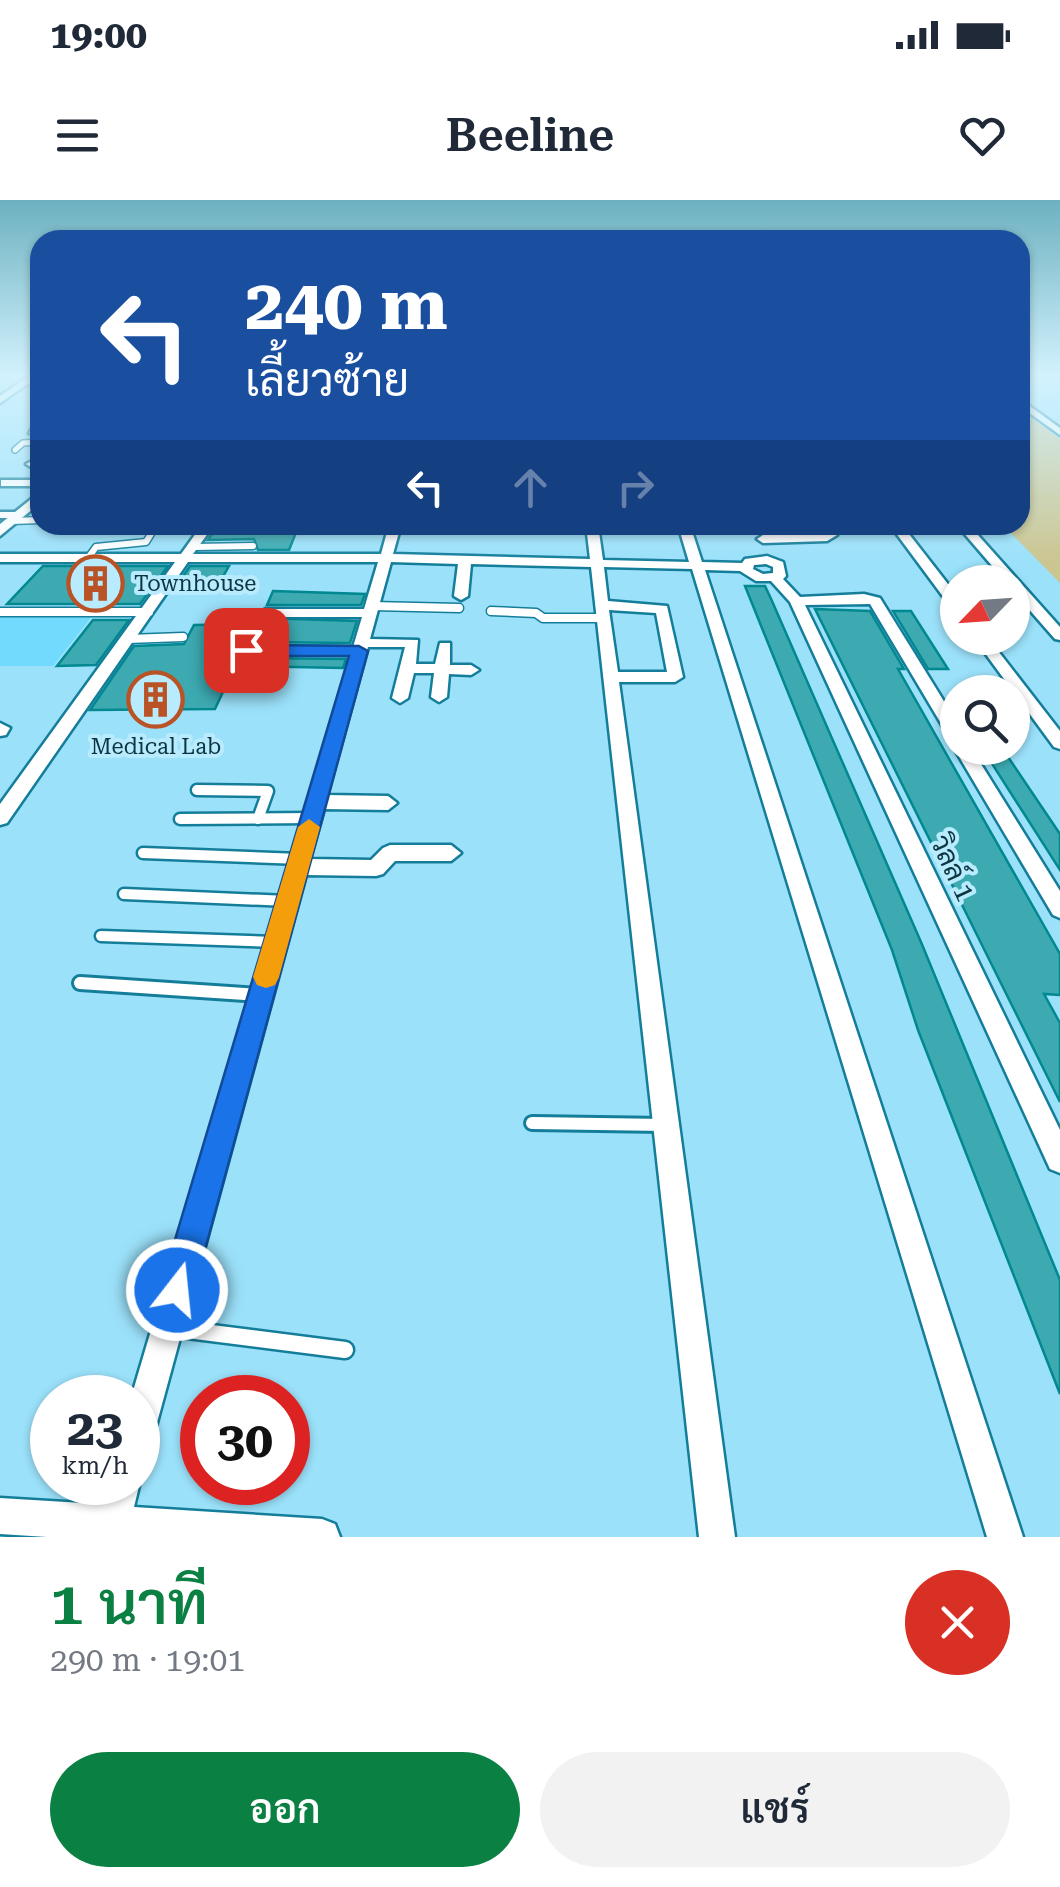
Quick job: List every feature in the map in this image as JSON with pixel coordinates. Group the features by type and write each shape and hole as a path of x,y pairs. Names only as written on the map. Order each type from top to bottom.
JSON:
{"street":[{"path":"1,483 30,483"},
{"path":"8,521 30,504"},
{"path":"0,818 151,612 201,535"},
{"path":"153,1375 392,535"},
{"path":"593,535 717,1537"},
{"path":"687,535 1006,1537"},
{"path":"762,535 767,560"},
{"path":"763,538 787,535"},
{"path":"904,535 940,582"},
{"path":"972,535 1060,636"},
{"path":"0,558 190,552 744,567 755,576 775,578 782,569 767,560 749,562 744,567"},
{"path":"460,602 465,560"},
{"name":"วิลล์ 1","path":"775,578 796,601 1060,1159"},
{"path":"796,601 875,601 940,708"},
{"path":"1030,608 1036,608"},
{"path":"603,612 662,609 675,677 611,677"},
{"path":"266,613 371,610"},
{"path":"246,650 413,643 400,698"},
{"path":"438,697 445,646"},
{"path":"994,655 1060,743"},
{"path":"407,668 471,670"},
{"path":"973,765 1060,909"},
{"path":"314,810 388,804"},
{"path":"299,863 376,868 390,852 451,853"},
{"path":"0,1516 110,1528 322,1537"}],"lane":[{"path":"15,450 30,443"},
{"path":"88,558 96,547 146,542 151,535"},
{"path":"190,552 252,546"},
{"path":"371,610 460,602"},
{"path":"491,611 544,618 603,612"},
{"path":"0,612 151,612"},
{"path":"128,639 183,637"},
{"path":"197,790 268,792 258,818"},
{"path":"180,820 258,818 314,810"},
{"path":"143,853 299,863"},
{"path":"124,894 288,900"},
{"path":"101,936 276,942"},
{"path":"80,983 261,995"},
{"path":"532,1124 666,1126"},
{"path":"166,1328 345,1350"}],"shaded area":[{"path":"1030,438 1060,439 1060,583 1013,535 1030,535"},
{"path":"93,615 53,666 0,666 0,616"}],"building":[{"path":"211,535 295,535 289,550 258,550 254,539 208,540"},
{"name":"Townhouse","path":"43,566 168,566 140,604 7,604"},
{"path":"190,566 229,566 214,592 172,592"},
{"path":"745,586 765,586 772,601 921,942 1060,1280 1060,1394 918,1030 892,950"},
{"name":"Townhouse","path":"273,591 365,594 361,605 267,605"},
{"path":"815,609 870,611 940,743 940,765 953,765 1060,954 1060,995 1044,994 1060,1023 1060,1102"},
{"path":"893,611 911,611 948,669 928,669"},
{"path":"261,618 357,621 350,643 246,642 235,649 246,658 346,659 343,668 235,666 215,709 90,710 134,646 184,644 194,625 259,624"},
{"name":"Townhouse","path":"93,620 129,620 96,665 57,666"},
{"path":"993,765 1013,765 1060,834 1060,870"}],"slow traffic":[{"path":"266,977 309,827"}],"place":[{"name":"Townhouse","path":"95,583"},
{"name":"Medical Lab","path":"156,699"}],"route":[{"path":"177,1290 359,651 246,650"}]}
